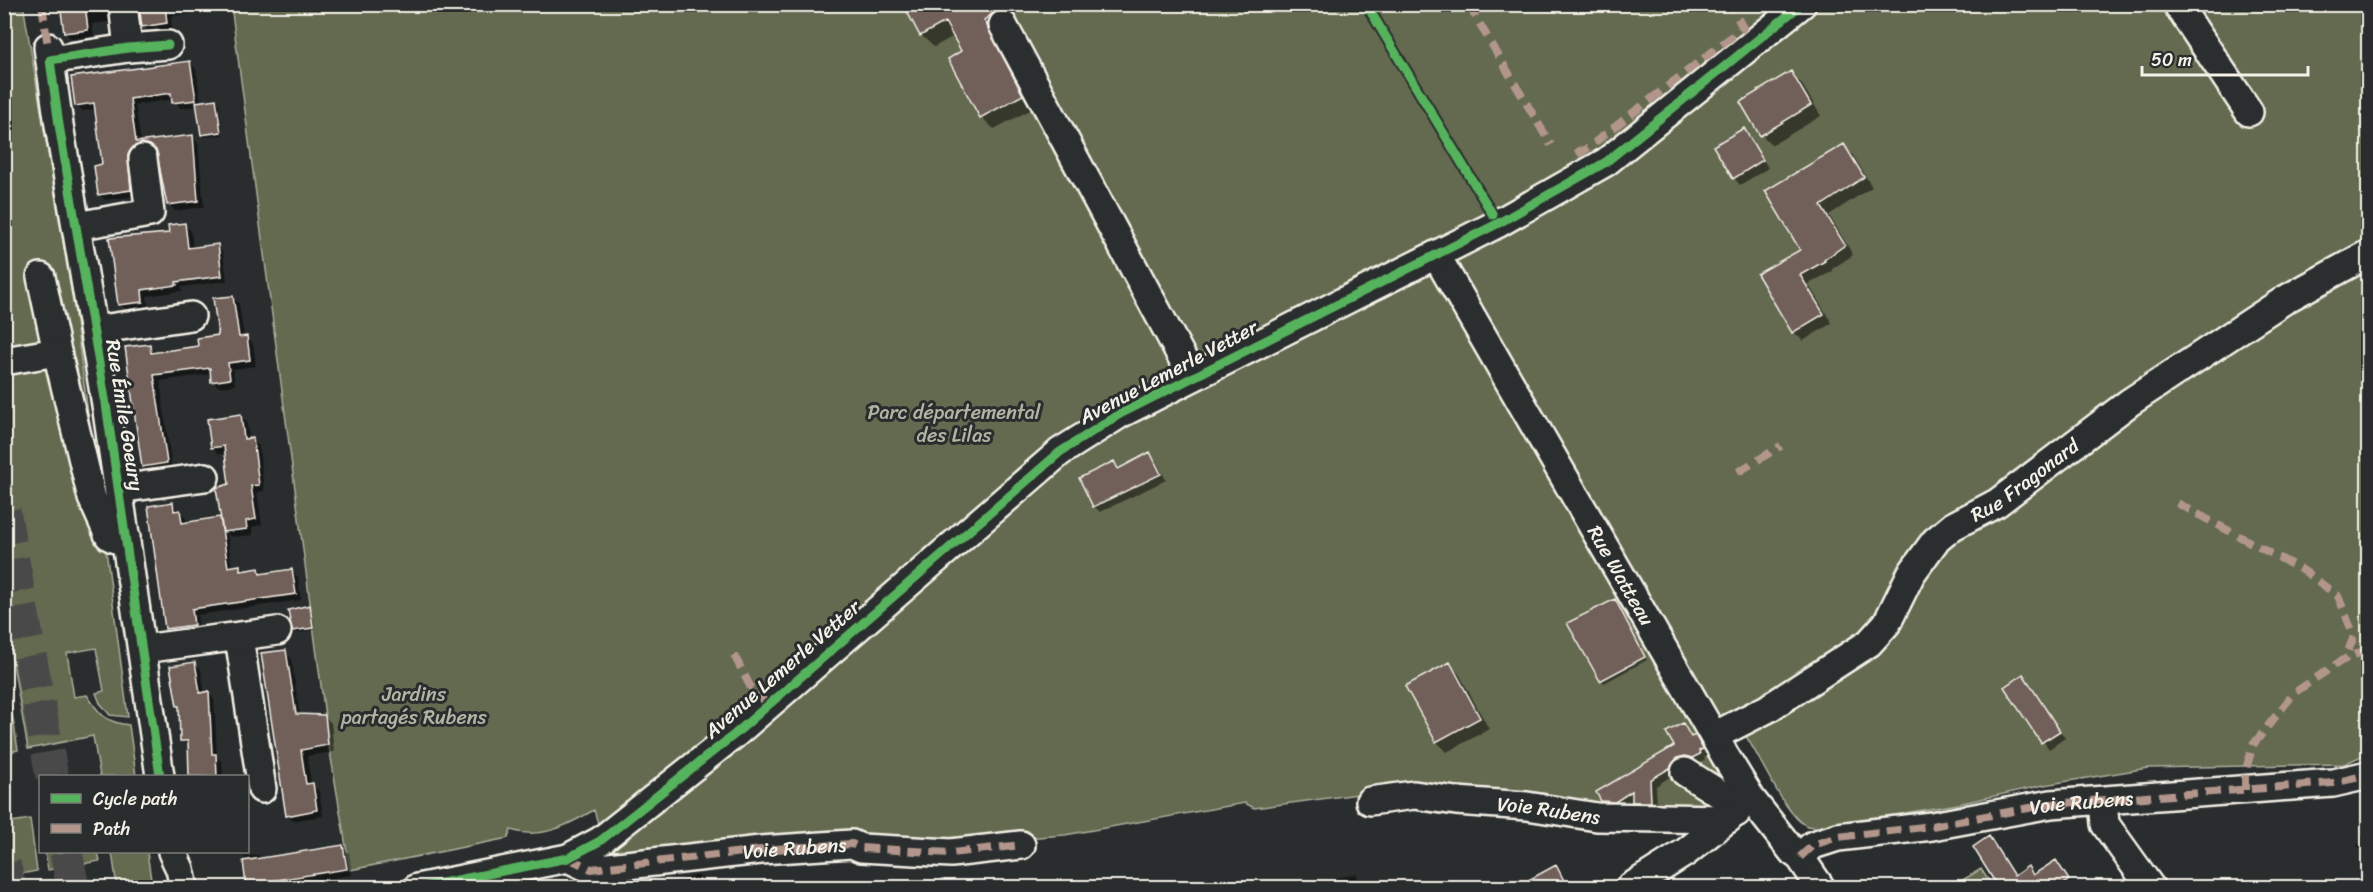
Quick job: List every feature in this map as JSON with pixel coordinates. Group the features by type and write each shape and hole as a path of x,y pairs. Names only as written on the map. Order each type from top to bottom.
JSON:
{"street":[{"path":"123,4 128,48 168,45"},
{"name":"Avenue Lemerle Vetter","path":"585,872 600,841 686,775 1060,452 1120,414 1497,224 1606,162 1802,4"},
{"path":"2177,4 2249,112"},
{"path":"1003,25 1192,376"},
{"name":"Rue Émile Goeury","path":"128,48 49,53 119,489 160,775"},
{"path":"76,226 150,213 143,159"},
{"name":"Rue Fragonard","path":"1714,736 1767,709 1869,643 1887,623 1911,574 1935,541 1953,526 1996,502 2130,402 2286,299 2368,254"},
{"name":"Rue Watteau","path":"1436,255 1714,736 1739,811 1800,857 1821,888"},
{"path":"41,277 92,498 109,536 115,539 126,537"},
{"path":"94,330 191,316"},
{"path":"4,361 57,352"},
{"path":"119,489 206,477"},
{"path":"143,649 277,631"},
{"path":"239,637 262,789"},
{"path":"1629,888 1686,852 1739,811 1726,798 1685,772"},
{"name":"Voie Rubens","path":"1800,857 1813,845 1838,837 1932,826 2051,804 2333,783 2368,775"},
{"name":"Voie Rubens","path":"1370,801 1414,795 1466,802 1527,806 1597,817 1739,811"},
{"path":"2103,801 2105,824 2151,888"},
{"name":"Voie Rubens","path":"585,872 760,850 852,844 861,848 951,853 1021,845"},
{"path":"172,853 180,869 184,888"},
{"path":"417,888 585,872"}],"green space":[{"path":"23,4 74,307 128,717 110,715 100,703 96,693 104,691 96,648 67,653 74,697 87,695 104,716 114,722 129,725 136,775 100,775 93,736 28,749 9,641 5,641 4,5"},
{"name":"Parc départemental des Lilas","path":"231,5 2368,5 2368,758 2366,754 2344,764 2148,768 2044,785 1905,813 1904,817 1813,827 1799,820 1781,798 1743,732 1701,731 1733,785 1715,804 1651,810 1411,787 1254,808 1245,803 1065,835 930,845 863,838 860,832 610,863 594,810 564,826 544,832 522,833 511,830 508,838 350,870 329,746"},
{"path":"5,670 18,750 4,753"},
{"path":"30,819 37,871 5,877 5,823"},
{"path":"45,853 98,853 100,861 48,870"},
{"path":"112,853 147,853 152,887 117,887"},
{"path":"1981,869 1993,887 1951,887"}],"building":[{"path":"60,4 85,4 88,30 64,33"},
{"path":"139,4 165,4 167,23 142,27"},
{"path":"903,4 1014,4 996,11 984,20 1023,95 980,118 948,59 961,51 945,22 920,36"},
{"path":"190,61 196,100 172,103 171,93 130,99 136,142 193,135 198,201 167,205 156,150 142,143 133,147 128,154 131,190 98,195 94,166 102,164 94,103 75,106 71,77"},
{"path":"1791,71 1811,105 1760,136 1740,102"},
{"path":"216,99 221,132 201,135 196,102"},
{"path":"1744,128 1763,160 1733,179 1713,146"},
{"path":"1844,144 1864,177 1821,206 1845,245 1825,261 1800,275 1824,314 1792,333 1757,274 1800,250 1765,191"},
{"path":"185,223 188,248 218,244 222,276 176,282 177,285 142,290 143,302 118,305 109,238 169,233 168,225"},
{"path":"233,296 239,337 247,336 250,360 228,363 230,379 211,382 210,368 154,375 167,463 142,467 125,347 150,344 151,353 198,346 197,338 218,335 213,298"},
{"path":"241,414 244,439 253,438 259,485 251,486 256,519 246,521 247,529 223,532 216,488 229,484 224,446 211,448 207,419"},
{"path":"1150,452 1161,474 1093,507 1079,478 1114,461 1118,469"},
{"path":"173,502 174,511 180,510 182,523 220,517 228,567 240,565 240,571 259,568 260,574 292,569 296,594 192,609 194,625 165,629 148,506"},
{"path":"1615,599 1645,657 1600,681 1567,623"},
{"path":"310,605 313,628 292,631 288,610"},
{"path":"286,650 296,714 325,715 328,745 301,750 306,784 313,783 317,810 286,816 261,653"},
{"path":"195,662 200,693 209,691 212,754 216,754 217,775 189,775 188,741 180,741 179,706 177,706 170,666"},
{"path":"1450,662 1480,718 1436,742 1405,686"},
{"path":"2023,674 2060,731 2041,743 2004,687"},
{"path":"1683,723 1691,737 1695,735 1703,749 1699,751 1700,754 1692,758 1685,756 1677,758 1670,768 1650,780 1651,802 1632,802 1632,791 1615,802 1601,801 1596,792 1674,746 1666,732"},
{"path":"1989,836 2014,876 2028,866 2033,875 2056,860 2069,880 2058,888 1997,888 1973,847"},
{"path":"343,845 347,869 246,885 243,861"},
{"path":"1556,865 1568,888 1514,888"}],"tunnel":[{"path":"4,511 52,775"},
{"path":"66,853 73,888"},
{"path":"4,864 10,888"}],"marked path":[{"path":"42,4 48,47"},
{"path":"1468,4 1551,145"},
{"path":"1577,148 1581,153 1743,28 1730,4"},
{"path":"1738,472 1781,446"},
{"path":"2177,503 2304,571 2338,596 2354,636 2345,659"},
{"path":"2245,790 2245,773 2253,745 2294,693 2341,661 2368,649"},
{"path":"734,655 750,686 768,705"},
{"path":"1800,857 1813,845 1838,837 1932,826 2051,804 2333,783 2368,775"},
{"path":"568,858 591,869 761,850 852,844 861,848 951,853 1021,845"}],"cycle path":[{"path":"1366,4 1493,215"},
{"path":"417,888 568,858 600,841 735,734 1060,452 1120,414 1497,224 1606,162 1802,4"},
{"path":"160,775 107,411 50,60 128,48 168,45"}],"park label":[{"name":"Jardins partagés Rubens","path":"414,706"}]}
